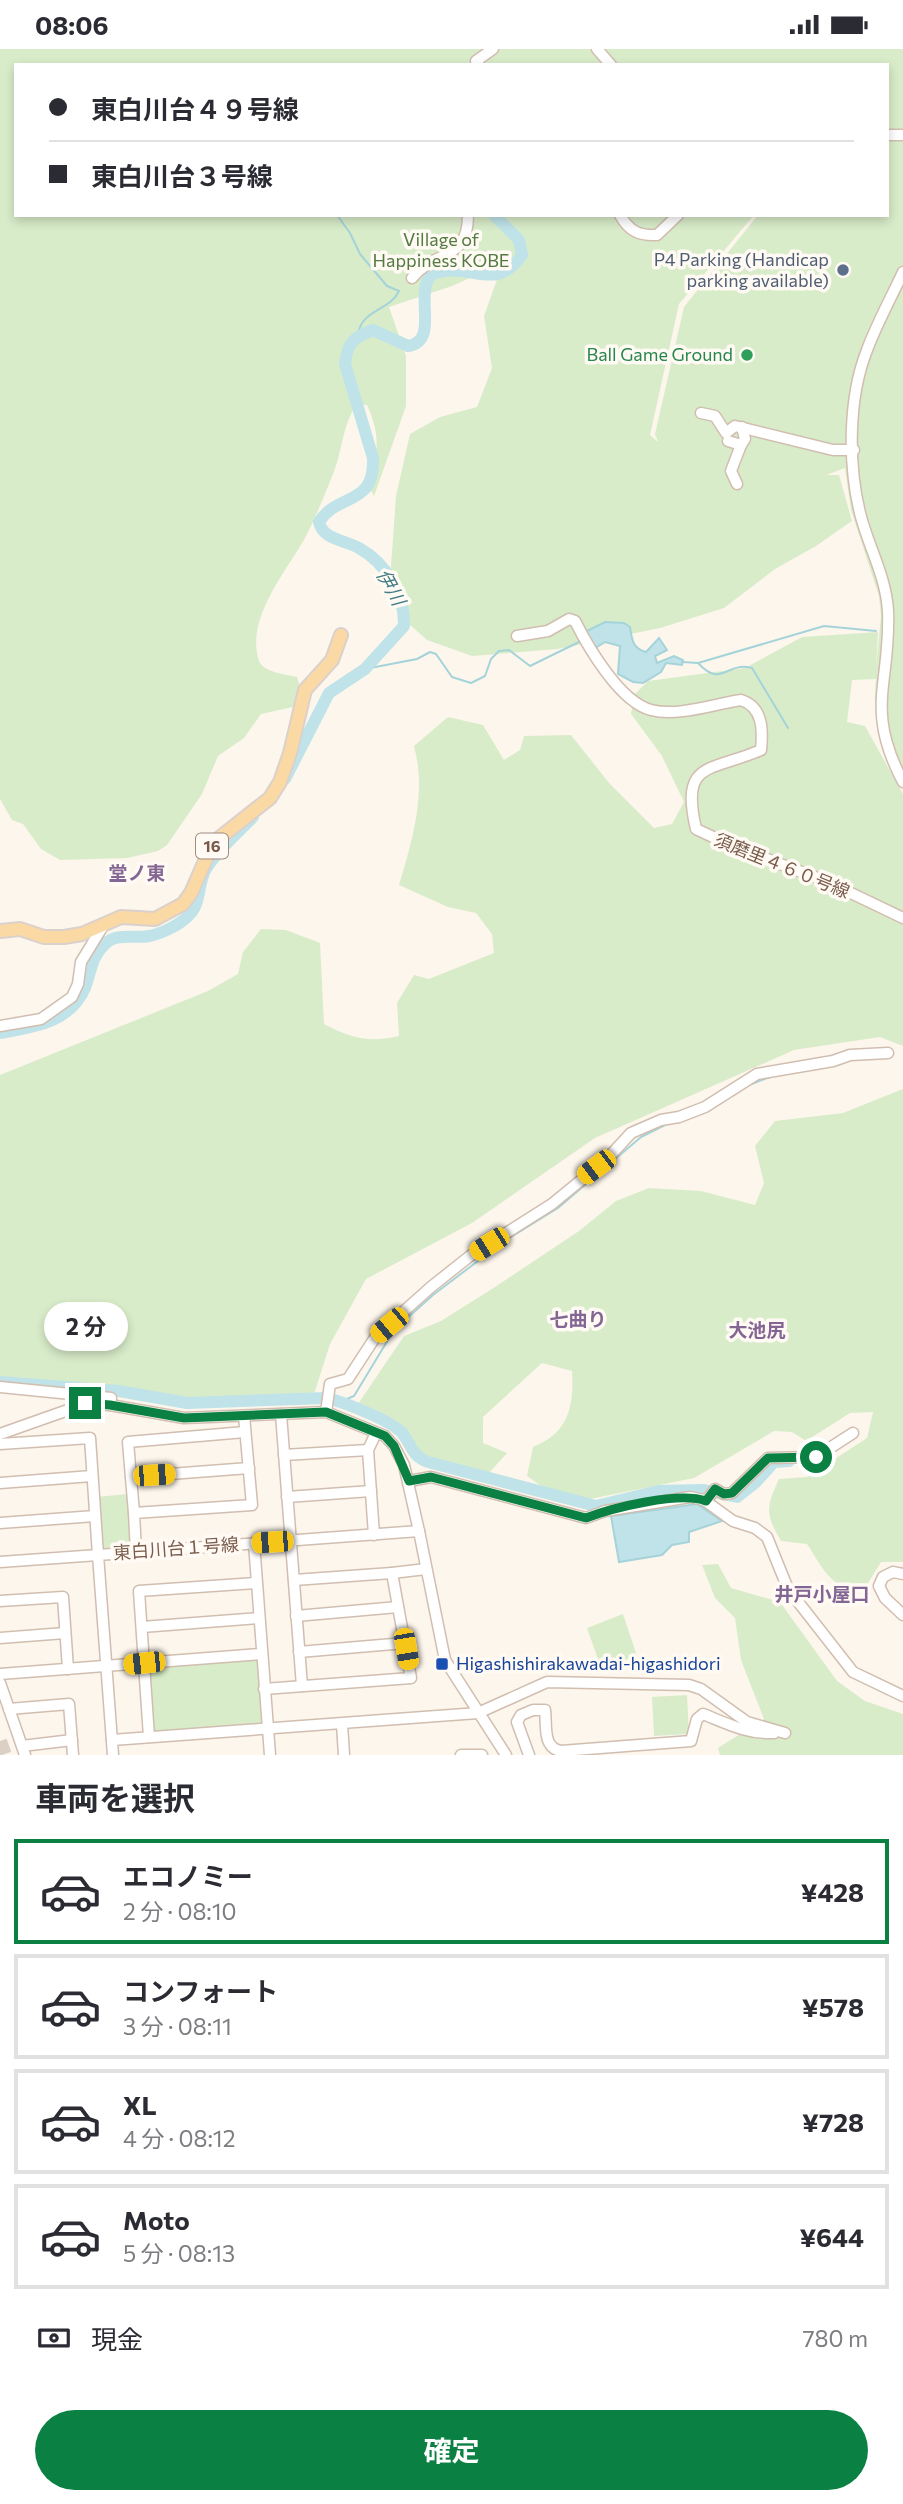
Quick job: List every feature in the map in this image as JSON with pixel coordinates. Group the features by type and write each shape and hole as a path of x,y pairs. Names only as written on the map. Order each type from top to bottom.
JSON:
{"main road":[{"name":"16","path":"0,931 20,929 44,937 64,937 103,926 121,917 155,919 183,904 191,893 213,843 270,798 290,753 305,690 332,660 341,635"}],"street":[{"path":"478,63 476,61 493,49"},
{"path":"597,49 609,63"},
{"path":"412,278 424,263 463,244 468,236 468,217"},
{"path":"621,217 631,230 643,236 657,235 676,217"},
{"path":"903,272 862,367 856,399 854,450 860,514 886,593 888,614 881,723 887,750 903,782"},
{"path":"701,413 715,416 727,436 741,445"},
{"path":"727,436 735,426 833,450 854,450"},
{"path":"737,484 731,471 745,439 742,427"},
{"name":"須磨里４６０号線","path":"517,636 548,631 569,619 575,621 600,666 638,703 648,709 679,710 741,700 758,710 763,736 761,750 702,770 695,777 692,786 696,829 730,845 828,882 903,918"},
{"path":"0,1026 41,1019 72,997 78,984 81,962 103,926"},
{"path":"326,1412 330,1384 348,1378 376,1336 470,1256 552,1204 608,1158 631,1133 661,1120 679,1117 705,1107 757,1075 833,1061 850,1055 888,1053"},
{"path":"0,1387 111,1398 110,1405"},
{"path":"0,1434 85,1403 184,1418 326,1412 376,1433 394,1446 409,1481 445,1660 506,1755"},
{"path":"281,1414 302,1686"},
{"path":"134,1513 252,1505 244,1416"},
{"path":"136,1552 128,1442 245,1432"},
{"path":"374,1535 368,1450 376,1433"},
{"path":"706,1501 715,1489 724,1494 732,1493 768,1458 816,1457 853,1433"},
{"path":"0,1444 90,1438 98,1555 0,1562"},
{"path":"284,1455 368,1450"},
{"path":"131,1477 249,1468"},
{"path":"0,1483 92,1476"},
{"path":"409,1481 431,1477 586,1518 605,1511 690,1497 706,1501 733,1521 755,1528 767,1537 788,1589 853,1672 903,1696"},
{"path":"287,1497 371,1491"},
{"path":"0,1523 95,1515"},
{"name":"東白川台１号線","path":"113,1755 98,1555 419,1531"},
{"path":"254,1543 270,1755"},
{"path":"294,1580 426,1569"},
{"path":"903,1574 893,1572 883,1577 879,1587 885,1598 903,1615"},
{"path":"264,1689 411,1678 392,1573"},
{"path":"149,1737 139,1591 256,1583"},
{"path":"0,1601 63,1597 68,1669"},
{"path":"296,1615 398,1607"},
{"path":"142,1627 259,1618"},
{"path":"0,1638 65,1633"},
{"path":"299,1652 405,1643"},
{"path":"0,1674 261,1654"},
{"path":"112,1740 478,1713 547,1682 689,1685 701,1689 747,1722 785,1733 755,1733 729,1727 703,1714 697,1719 691,1741 561,1751 554,1750 548,1743 545,1710 541,1709 521,1715 517,1722 529,1755"},
{"path":"0,1683 23,1750 72,1740"},
{"path":"9,1709 69,1704 73,1755"},
{"path":"342,1724 344,1755"},
{"path":"461,1755 482,1755"}],"green space":[{"name":"Village of Happiness KOBE","path":"0,49 903,49 903,787 879,736 875,710 876,679 852,680 847,722 865,726 903,794 903,1046 880,1037 794,1050 595,1138 472,1223 366,1279 330,1344 314,1394 183,1401 123,1386 0,1379 0,1075 208,991 238,974 243,952 261,929 286,930 320,943 324,1024 360,1038 399,1036 397,1003 414,975 429,979 494,953 492,934 476,913 448,907 399,885 413,834 418,799 418,764 414,746 448,717 483,725 504,760 520,750 524,736 571,735 609,783 654,828 672,824 684,802 662,756 631,714 634,695 648,681 745,668 802,637 878,632 876,669 881,616 879,596 851,510 845,468 826,475 839,475 852,521 816,546 775,569 724,608 660,628 558,649 472,656 427,640 400,616 390,580 396,496 410,434 440,417 477,407 492,368 484,316 503,263 452,286 389,307 406,356 406,406 374,496 369,487 377,446 375,427 367,405 357,404 348,421 335,470 316,516 278,581 262,613 258,629 256,645 262,665 270,671 297,677 300,687 293,707 261,714 244,738 218,756 202,794 167,845 158,851 127,858 60,860 41,849 23,824 12,820 0,799","holes":["14,63 889,63 889,217 756,217 684,307 655,434 658,442 650,435 679,304 752,217 14,217"]},
{"path":"903,1089 903,1562 881,1562 865,1588 854,1589 836,1583 807,1544 781,1541 772,1524 769,1510 779,1479 807,1477 867,1438 873,1412 850,1413 806,1441 792,1432 774,1431 694,1478 590,1499 544,1488 527,1476 533,1447 555,1434 567,1417 572,1396 572,1371 542,1363 483,1417 483,1443 507,1453 488,1474 421,1454 402,1425 358,1404 404,1336 441,1321 495,1287 579,1231 616,1201 649,1188 701,1191 755,1205 764,1183 755,1146 775,1121 843,1113"},
{"path":"128,1494 132,1543 128,1547 102,1548 96,1497"},
{"path":"718,1564 731,1588 780,1602 837,1681 865,1701 903,1714 903,1755 720,1755 718,1748 764,1719 741,1660 735,1618 715,1598 702,1565"},
{"path":"623,1614 637,1656 608,1665 599,1662 587,1628"},
{"path":"255,1657 260,1660 263,1720 260,1723 155,1731 152,1728 148,1669 152,1664"},
{"path":"687,1695 689,1734 654,1736 652,1697"}],"water":[{"path":"605,622 624,623 630,627 635,645 646,652 659,638 667,650 655,656 657,663 674,656 683,660 682,665 666,663 661,672 643,683 633,682 618,674 620,646 605,642 592,650 583,633"},
{"path":"697,1504 722,1521 689,1532 689,1542 672,1545 662,1555 619,1562 611,1516"}],"waterway":[{"path":"338,217 360,254 387,286 399,291 389,303 364,320 358,335"},
{"name":"伊川","path":"285,779 329,693 365,669 404,626 397,592 378,562 359,548 325,533 319,522 336,506 362,492 372,474 373,458 345,364 348,351 356,338 373,330 408,346 417,342 423,336 425,327 426,284 431,275 444,271 491,275 512,267 522,255 519,240 496,217"},
{"path":"698,663 824,626 876,631"},
{"path":"365,669 417,659 430,652 436,654 452,677 471,683 485,676 491,659 499,651 509,650 530,666 581,641"},
{"path":"682,662 698,663 713,674 736,668 752,668 788,728"},
{"name":"伊川","path":"0,1033 49,1021 70,1009 85,988 96,955 108,941 119,937 154,935 184,920 195,907 206,869 222,848 253,817"},
{"path":"749,1085 770,1077"},
{"path":"342,1401 354,1396 394,1330 433,1295 503,1242 558,1208 641,1137 669,1123"},
{"path":"0,1382 119,1391 187,1403 327,1398 389,1423 403,1434 415,1454 423,1460 596,1506 658,1491 704,1490 737,1497 756,1482 774,1462 789,1461"}],"tunnel":[{"path":"0,1741 5,1755"}],"place":[{"name":"P4 Parking (Handicap parking available)","path":"843,270"},
{"name":"Ball Game Ground","path":"747,355"},
{"name":"Higashishirakawadai-higashidori","path":"442,1664"}],"district":[{"name":"堂ノ東","path":"137,873"},
{"name":"七曲り","path":"578,1319"},
{"name":"大池尻","path":"757,1330"},
{"name":"井戸小屋口","path":"822,1594"}],"route":[{"path":"85,1403 184,1418 326,1412 385,1436 394,1446 409,1481 431,1477 586,1518 605,1511 690,1497 706,1501 715,1489 724,1494 732,1493 774,1455 816,1457"}]}
